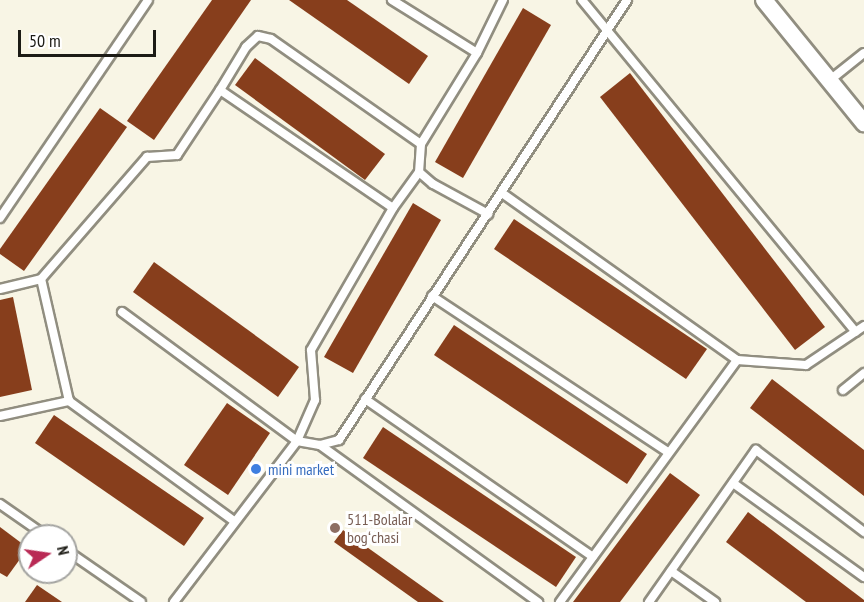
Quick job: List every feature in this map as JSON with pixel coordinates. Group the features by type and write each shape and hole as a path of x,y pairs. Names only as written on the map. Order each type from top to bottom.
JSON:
{"street":[{"path":"764,0 864,123"}],"lane":[{"path":"0,218 148,0"},
{"path":"392,0 477,53"},
{"path":"174,602 297,441 315,400 311,350 393,208 419,172 421,144 477,53 503,0"},
{"path":"502,193 737,360 806,364 860,329 582,0"},
{"path":"122,312 297,441 320,445 339,440 627,0"},
{"path":"0,289 41,279 147,157 177,155 258,36 271,39 421,144"},
{"path":"830,80 864,53"},
{"path":"220,90 393,208"},
{"path":"419,172 433,184 488,214"},
{"path":"41,279 69,400 234,521"},
{"path":"432,296 668,452"},
{"path":"560,602 737,360"},
{"path":"843,390 864,373"},
{"path":"365,399 593,557"},
{"path":"0,416 69,400"},
{"path":"320,445 538,602"},
{"path":"649,602 756,450 864,532"},
{"path":"733,483 864,577"},
{"path":"0,504 29,524"},
{"path":"78,558 141,602"},
{"path":"671,571 715,602"}],"building":[{"path":"212,0 251,0 154,140 127,121"},
{"path":"289,0 347,0 428,56 409,84"},
{"path":"523,8 551,25 463,178 435,162"},
{"path":"255,58 385,154 365,180 235,85"},
{"path":"630,73 825,327 795,350 600,97"},
{"path":"100,108 127,127 24,271 0,254 0,249"},
{"path":"413,203 441,220 353,373 324,357"},
{"path":"514,219 707,349 686,379 494,249"},
{"path":"154,262 299,367 278,397 133,292"},
{"path":"13,297 32,390 0,397 0,300"},
{"path":"454,325 647,454 627,484 434,355"},
{"path":"772,379 864,450 864,496 750,408"},
{"path":"227,403 270,433 228,495 184,465"},
{"path":"54,415 204,518 184,546 35,443"},
{"path":"383,427 576,557 556,587 363,458"},
{"path":"670,473 700,495 620,602 573,602"},
{"path":"748,512 864,602 806,602 726,542"},
{"path":"0,527 18,540 18,562 7,577 0,573"},
{"path":"343,530 444,602 418,602 334,542"},
{"path":"37,585 62,602 25,602"}],"place":[{"name":"mini market","path":"256,469"},
{"name":"511-Bolalar bogʻchasi","path":"335,528"}]}
